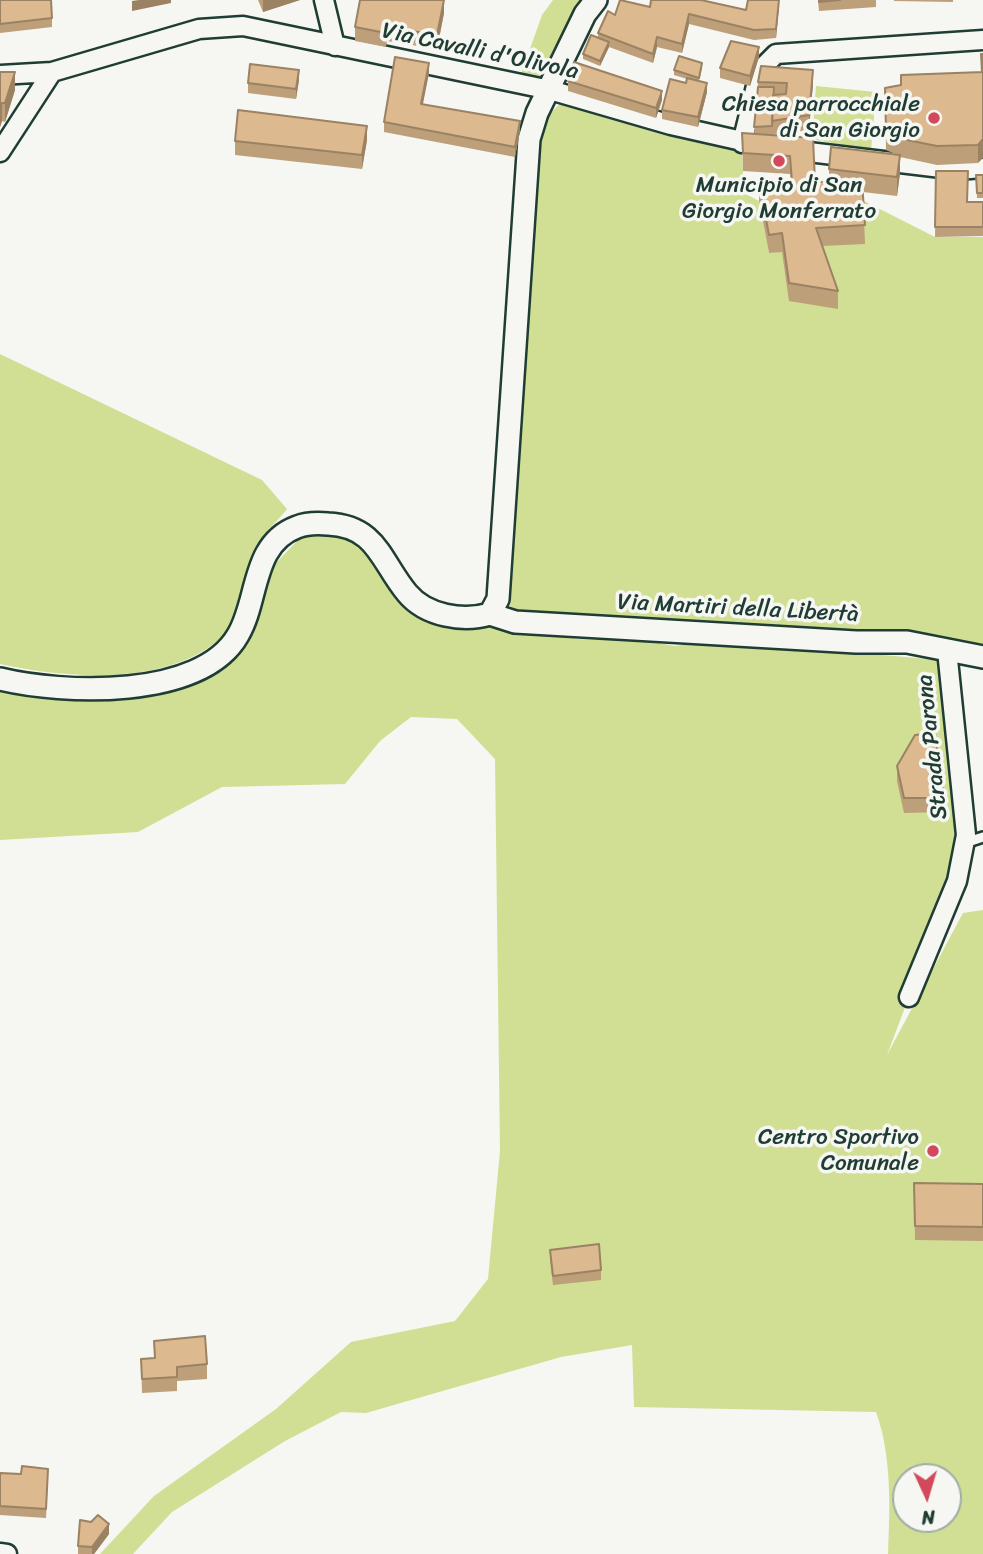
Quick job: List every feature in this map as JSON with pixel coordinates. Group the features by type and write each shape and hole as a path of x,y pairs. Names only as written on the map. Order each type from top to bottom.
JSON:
{"street":[{"path":"324,0 335,46"},
{"path":"490,614 498,599 528,149 537,113 585,13 596,0"},
{"name":"Via Cavalli d'Olivola","path":"0,75 52,72 199,29 243,26 550,90 742,143 958,170 983,168"},
{"path":"742,143 758,78 763,67 776,54 981,40"},
{"path":"0,152 52,72"},
{"name":"Via Martiri della Libertà","path":"0,679 29,686 96,690 163,681 196,670 218,658 238,637 263,558 276,540 295,527 316,523 342,524 365,534 408,595 428,610 471,618 490,614 515,622 856,642 906,642 983,657"},
{"name":"Strada Parona","path":"909,997 957,881 964,843 965,804 947,650"},
{"path":"0,1553 7,1554"}],"lane":[{"path":"964,843 983,837"}],"green space":[{"path":"553,0 585,0 569,22 540,84 520,77 542,15"},
{"path":"816,86 876,92 871,151 812,139"},
{"path":"565,99 742,151 744,193 759,201 769,253 816,246 862,200 935,237 983,237 983,648 922,634 529,615 510,606 504,593 537,140 544,119"},
{"path":"0,354 262,480 287,509 254,549 241,611 217,641 191,657 161,668 129,674 61,674 0,664"},
{"path":"336,532 360,546 382,568 410,611 439,620 556,629 576,639 648,641 674,646 716,641 941,660 965,804 945,905 927,923 909,997 887,1055 963,913 983,910 983,1554 888,1554 887,1464 876,1412 634,1407 632,1345 561,1357 366,1413 341,1412 285,1441 172,1512 133,1554 100,1554 154,1496 276,1409 351,1342 455,1321 488,1279 500,1151 495,759 457,719 411,717 380,741 345,784 222,787 138,832 0,840 0,682 142,693 255,624 274,565 300,538"}],"building":[{"path":"0,0 51,0 52,18 0,24"},
{"path":"360,0 444,0 437,35 387,27 386,33 355,27"},
{"path":"620,0 650,7 651,0 701,0 746,10 748,0 779,0 776,29 754,30 689,14 682,44 657,37 653,54 598,33 608,11 615,15"},
{"path":"591,35 609,42 600,61 583,54"},
{"path":"731,41 759,47 750,76 720,68"},
{"path":"679,56 702,63 699,78 674,70"},
{"path":"395,57 429,63 421,104 520,121 515,147 384,122"},
{"path":"574,62 662,91 656,108 568,81"},
{"path":"250,64 299,70 296,89 248,83"},
{"path":"761,66 813,70 809,115 772,121 773,95 786,94 787,83 758,82"},
{"path":"0,72 15,72 5,103 2,103 0,108"},
{"name":"Chiesa parrocchiale di San Giorgio","path":"983,72 983,139 978,145 937,146 902,139 886,131 885,88 901,85 901,75"},
{"path":"687,78 707,83 698,117 662,110 670,79 686,83"},
{"path":"758,87 774,87 772,126 754,127"},
{"path":"238,110 367,126 362,155 235,141"},
{"path":"742,133 813,138 815,182 862,181 865,225 816,228 838,291 789,283 782,233 769,235 759,182 792,182 790,156 743,153"},
{"path":"831,147 900,155 897,177 829,169"},
{"path":"936,171 968,171 967,202 983,202 983,227 935,227"},
{"path":"976,175 983,175 983,193 977,193"},
{"path":"935,733 944,798 904,798 897,766 915,735"},
{"path":"914,1183 983,1184 983,1227 915,1226"},
{"path":"599,1244 601,1270 553,1276 550,1250"},
{"path":"205,1336 207,1364 177,1367 177,1377 142,1379 141,1359 155,1358 154,1341"},
{"path":"22,1466 48,1469 46,1509 0,1506 0,1473 21,1474"},
{"path":"98,1515 109,1524 92,1547 78,1546 80,1520 91,1522"}],"place":[{"name":"Chiesa parrocchiale di San Giorgio","path":"934,118"},
{"name":"Municipio di San Giorgio Monferrato","path":"779,161"},
{"name":"Centro Sportivo Comunale","path":"933,1151"}]}
